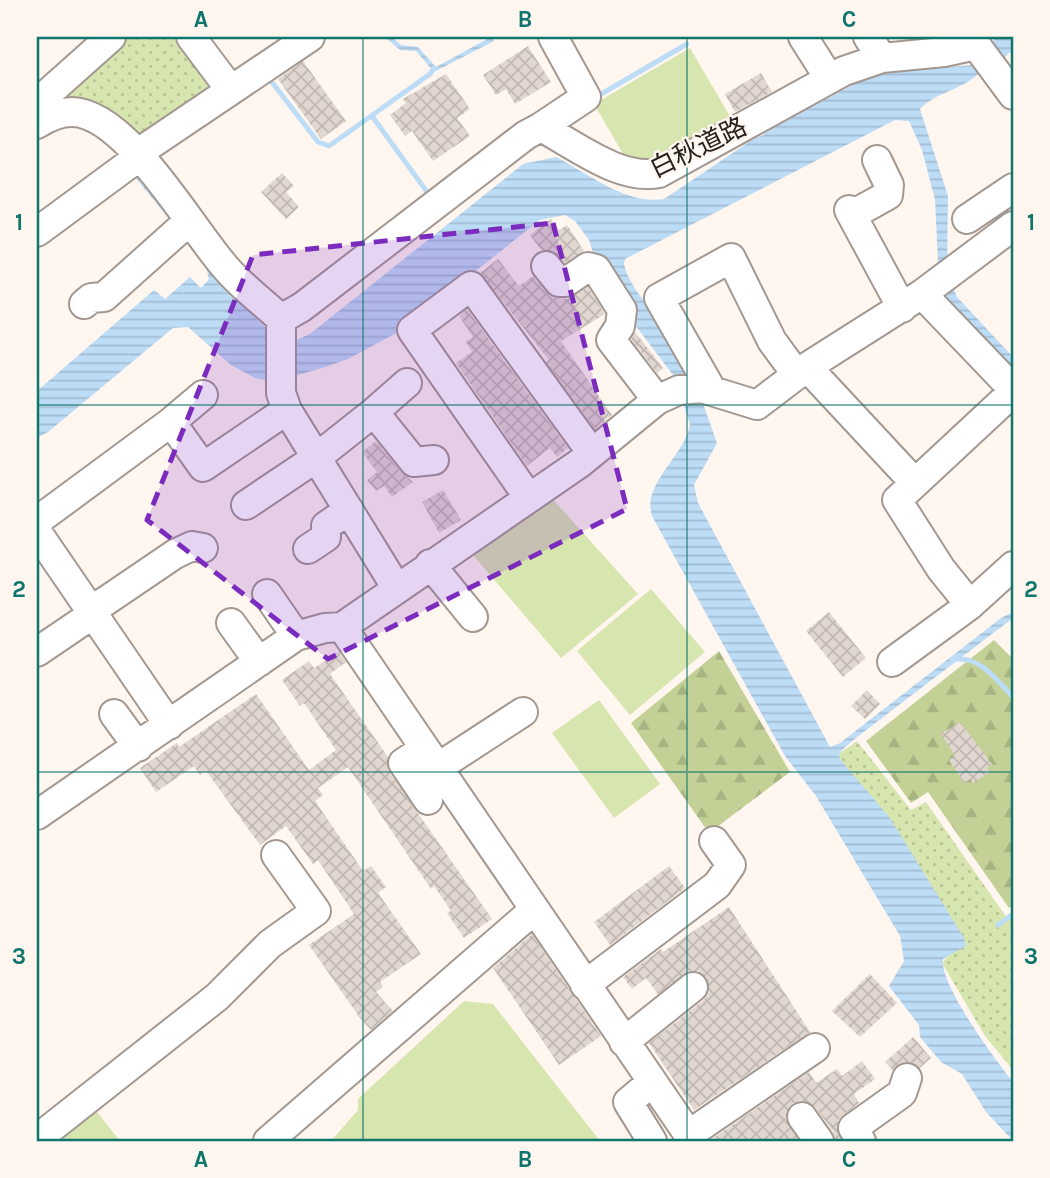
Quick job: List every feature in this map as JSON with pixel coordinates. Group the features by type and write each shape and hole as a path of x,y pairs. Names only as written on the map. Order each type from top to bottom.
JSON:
{"street":[{"path":"191,37 230,89"},
{"path":"37,232 230,89 310,37"},
{"path":"281,331 302,307 526,135 586,97 553,37"},
{"path":"803,37 849,64"},
{"path":"37,103 103,41"},
{"name":"白秋道路","path":"541,127 621,169 642,176 659,173 849,64 944,52 984,52 1013,95"},
{"path":"37,124 51,115 73,112 105,122 139,155 226,269 281,331 281,393 287,410 396,587"},
{"path":"877,160 889,185 888,195 851,213 927,290 1013,390 902,490 897,500 941,569 970,605"},
{"path":"967,219 1013,188"},
{"path":"84,304 91,298 104,298 190,221"},
{"path":"556,274 588,267 596,269 622,310 620,326 603,334 687,392 757,405 774,403 802,371 927,290 1013,226"},
{"path":"687,392 659,298 731,258 772,341 802,371 902,490"},
{"path":"528,498 412,330 471,286 592,453"},
{"path":"246,505 316,458 407,383"},
{"path":"37,815 296,636 325,628 342,627 592,453 687,392"},
{"path":"174,721 127,643 92,612 38,524 203,395"},
{"path":"171,422 202,467 287,410"},
{"path":"374,412 414,461 434,460"},
{"path":"308,549 326,537 326,526 349,510"},
{"path":"39,662 92,612 175,554 192,545 203,548"},
{"path":"430,564 472,617"},
{"path":"891,662 970,605 1013,566"},
{"path":"267,594 296,636"},
{"path":"232,623 259,662"},
{"path":"342,627 423,757 534,911 691,1138 815,1048"},
{"path":"138,747 110,709 142,671"},
{"path":"428,800 404,763 523,712"},
{"path":"584,985 722,879 731,865 714,841"},
{"path":"37,1139 218,997 270,944 316,911 276,855"},
{"path":"268,1141 534,911"},
{"path":"624,1042 694,987"},
{"path":"652,1082 628,1102 652,1141"},
{"path":"861,1141 853,1128 900,1089"},
{"path":"802,1116 819,1141"}],"highlighted area":[{"path":"553,223 627,509 328,659 147,520 253,255"}],"green space":[{"path":"126,37 180,37 217,86 141,145 66,106 59,96"},
{"path":"690,48 735,125 656,168 626,159 594,104"},
{"path":"549,495 638,594 561,658 467,548"},
{"path":"651,589 705,652 630,715 577,651"},
{"path":"994,640 1013,659 1013,904 1009,908 928,792 911,803 866,741"},
{"path":"719,651 790,772 709,833 631,723"},
{"path":"599,700 660,784 614,818 552,733"},
{"path":"857,741 911,810 926,802 1007,918 1013,914 1013,1070 985,1036 942,963 951,953 965,946 834,757"},
{"path":"464,1001 493,1004 600,1141 331,1141 358,1110 358,1099"},
{"path":"93,1107 120,1141 49,1141"}],"water":[{"path":"385,37 392,37 401,45 418,47 436,67 491,37 494,41 434,72 416,51 400,50"},
{"path":"994,37 1013,37 1013,50 1000,61 992,50"},
{"path":"974,65 980,72 974,78 934,98 920,109 948,196 947,270 951,283 957,297 1013,357 1013,375 940,302 935,200 922,150 909,121 895,120 625,259 624,264 632,284 666,328 686,362 717,443 694,485 698,503 830,747 840,743 1001,618 1013,612 1013,618 857,737 841,751 839,758 890,818 964,938 966,946 943,959 944,971 970,1022 1013,1082 1013,1141 986,1112 962,1074 941,1062 920,1037 919,1025 889,986 904,961 900,936 816,796 785,756 653,518 650,506 652,494 680,449 690,425 676,379 626,313 594,256 589,240 575,221 565,215 540,220 400,331 348,359 274,382 255,378 231,365 188,327 173,328 48,432 37,438 37,391 154,290 165,299 190,277 201,288 209,279 205,263 130,171 133,165 210,261 214,277 276,338 290,343 310,334 523,164 556,157 622,193 650,200 664,199 755,138 764,135 766,131 877,72"}],"building":[{"path":"528,46 551,82 515,104 506,89 496,95 483,75"},
{"path":"303,61 346,121 321,139 278,79"},
{"path":"761,73 772,92 735,112 725,94"},
{"path":"446,74 470,109 457,118 470,136 433,161 412,131 405,136 390,115 406,103 403,99"},
{"path":"282,173 294,186 286,192 299,207 286,219 261,192"},
{"path":"551,219 559,230 567,225 584,251 565,263 553,251 541,250 530,235"},
{"path":"498,259 519,286 533,276 552,297 567,299 588,287 605,314 561,341 612,415 595,429 546,362 549,360 480,273"},
{"path":"467,309 568,448 557,457 550,448 527,466 456,363 472,352 466,342 473,337 459,316"},
{"path":"635,332 663,368 657,373 631,339"},
{"path":"376,441 401,472 413,482 392,497 384,486 376,491 367,480 377,472 362,452"},
{"path":"443,490 461,520 439,533 422,502"},
{"path":"829,612 866,658 843,677 806,631"},
{"path":"339,652 346,662 330,674 388,757 389,772 492,919 464,938 447,913 451,911 434,886 431,889 348,767 318,788 323,795 315,801 363,871 371,866 386,887 378,893 421,954 380,982 383,987 376,992 393,1011 371,1030 309,945 354,914 318,860 313,864 286,826 260,845 206,771 200,775 194,766 156,792 140,768 177,743 179,747 256,694 309,770 336,750 304,703 300,706 282,680 309,661 314,668"},
{"path":"867,690 880,704 865,719 851,706"},
{"path":"960,722 992,764 987,768 990,772 973,783 970,779 964,783 949,760 954,757 953,752 941,734"},
{"path":"669,866 685,888 610,945 594,922"},
{"path":"729,907 810,1032 694,1110 649,1043 704,1000 709,992 706,977 698,971 690,971 658,994 646,978 632,989 623,977 661,949 663,952"},
{"path":"532,934 601,1036 559,1065 493,968"},
{"path":"870,974 897,1003 860,1037 832,1011"},
{"path":"913,1037 931,1058 920,1068 913,1063 904,1062 893,1071 885,1062"},
{"path":"862,1061 875,1079 854,1094 859,1103 838,1120 837,1129 842,1141 835,1141 833,1131 815,1107 801,1100 792,1104 785,1118 799,1141 709,1141 809,1072 816,1083 837,1069 842,1076"}],"waterway":[{"path":"596,97 687,44"},
{"path":"268,77 318,142 329,146 430,74 434,68"},
{"path":"372,116 430,196"},
{"path":"952,660 970,660 978,664 1013,697"},
{"path":"998,925 1013,914"}]}
